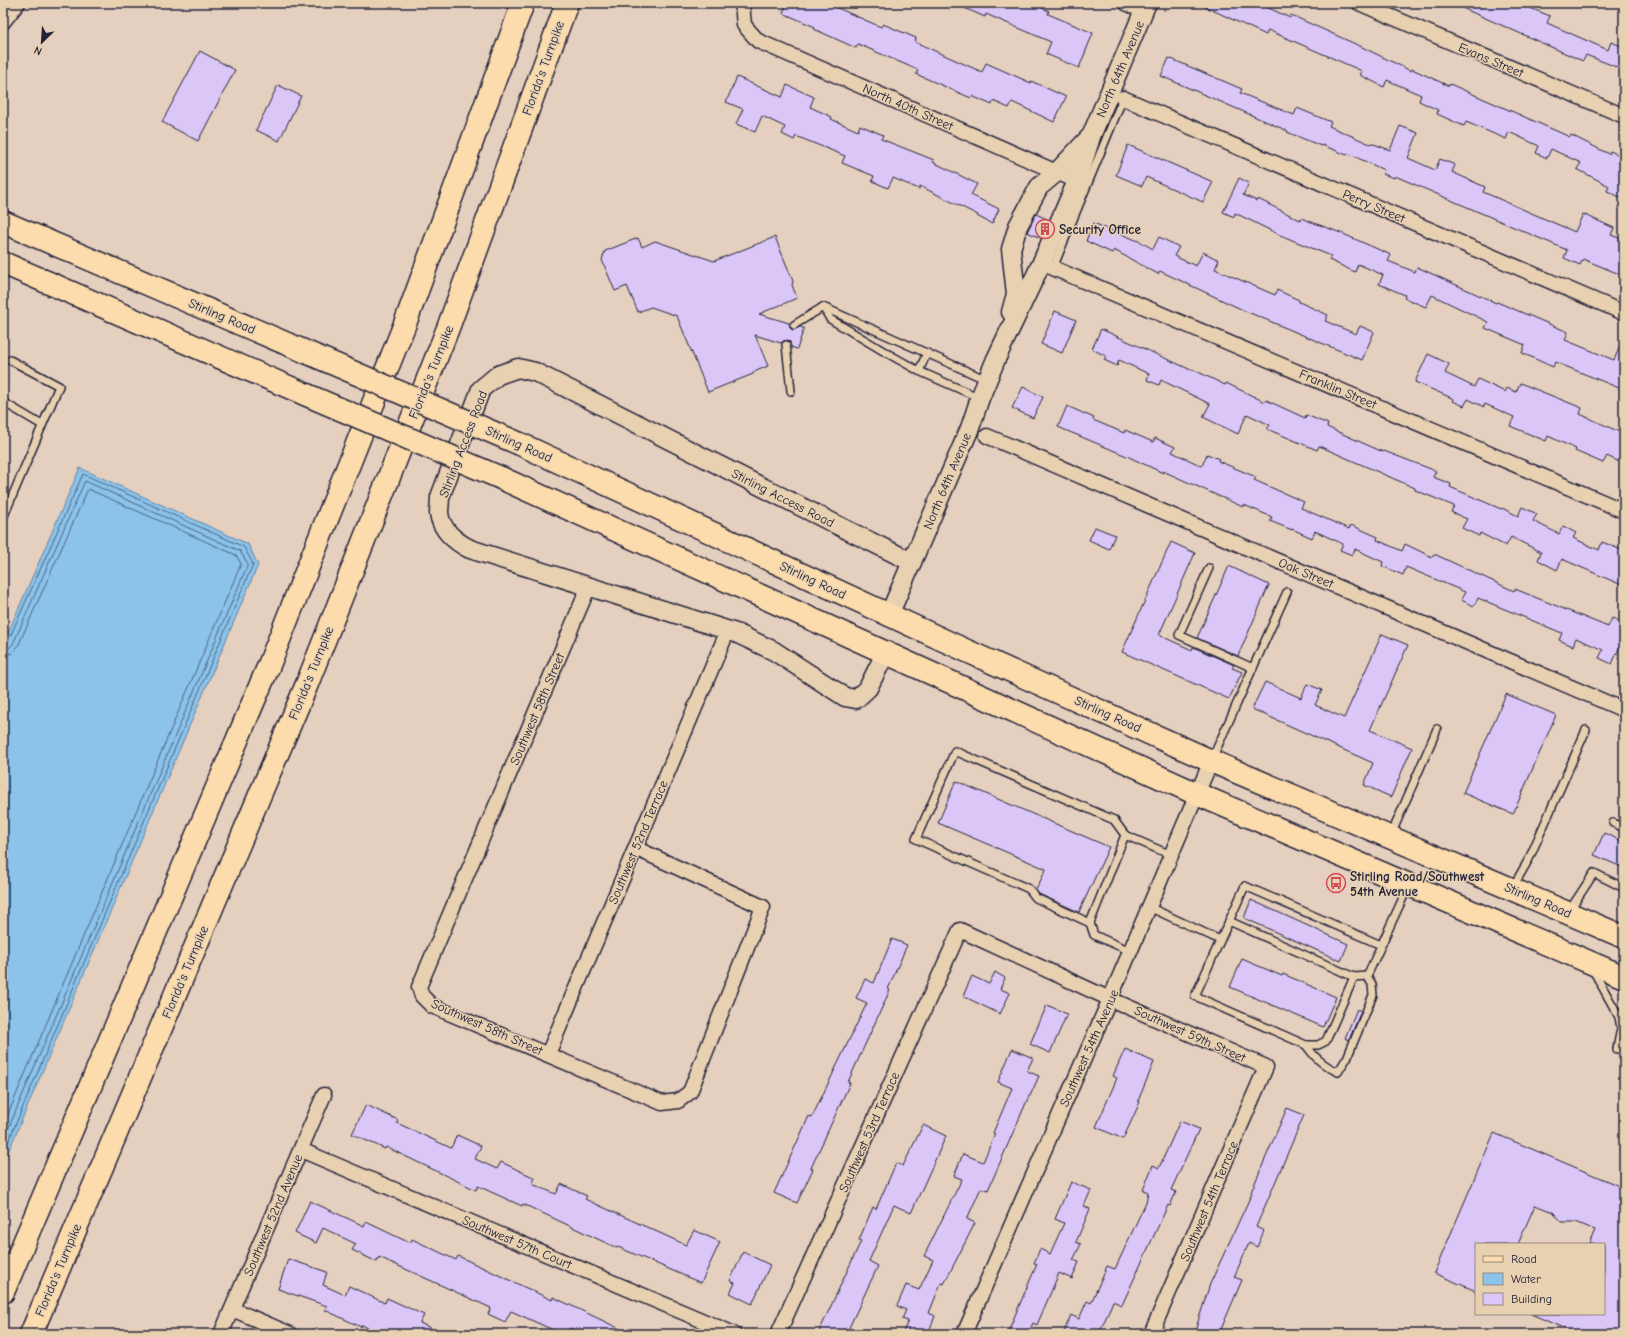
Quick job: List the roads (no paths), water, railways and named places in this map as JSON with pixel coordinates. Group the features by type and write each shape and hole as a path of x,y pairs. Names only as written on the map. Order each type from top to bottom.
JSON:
{"main road":[{"path":"3,1292 269,665 406,321 523,3"},
{"name":"Florida's Turnpike","path":"30,1334 307,684 448,328 567,3"},
{"name":"Stirling Road","path":"3,222 520,444 889,615 1211,761 1624,937"},
{"path":"3,263 501,478 1197,794 1624,977"}],"street":[{"path":"3,22 18,3"},
{"name":"North 40th Street","path":"742,3 744,25 758,41 1077,181"},
{"path":"1126,3 1146,7"},
{"name":"Evans Street","path":"1359,3 1624,116"},
{"name":"North 64th Avenue","path":"889,615 970,428 980,398 1077,181 1092,134 1146,7"},
{"name":"Perry Street","path":"1123,98 1624,313"},
{"name":"North 64th Avenue","path":"1003,345 1016,294 1011,250 1018,226 1039,187 1057,172 1092,134"},
{"name":"Franklin Street","path":"1052,268 1624,511"},
{"name":"Stirling Access Road","path":"886,654 868,688 856,699 845,697 774,651 728,630 470,549 458,543 445,529 439,514 440,497 482,389 498,375 518,368 535,372 912,562"},
{"name":"Oak Street","path":"988,436 1624,710"},
{"name":"Southwest 58th Street","path":"588,586 419,987 422,996 432,1006 662,1103 678,1102 690,1092 763,907 635,848"},
{"name":"Southwest 52nd Terrace","path":"548,1054 728,630"},
{"name":"Southwest 54th Avenue","path":"964,1334 1110,999 1211,761"},
{"name":"Southwest 59th Street","path":"960,930 1110,999 1266,1067"},
{"name":"Southwest 53rd Terrace","path":"778,1334 960,930"},
{"name":"Southwest 54th Terrace","path":"1151,1334 1266,1067"},
{"name":"Southwest 52nd Avenue","path":"221,1334 324,1095"},
{"name":"Southwest 57th Court","path":"301,1150 734,1334"},
{"path":"232,1309 290,1334"}],"lane":[{"path":"1052,268 1123,98"},
{"path":"794,325 823,307"},
{"path":"823,307 988,380"},
{"path":"823,307 830,319 919,371 980,398"},
{"path":"786,345 791,391"},
{"path":"919,371 927,353"},
{"path":"3,518 59,386 10,360"},
{"path":"3,402 42,425"},
{"path":"1209,568 1180,635 1253,668"},
{"path":"1211,761 1287,592"},
{"path":"1390,837 1437,729"},
{"path":"1512,889 1530,858 1586,730"},
{"path":"1090,923 1036,898 1029,889 916,839 955,751 1114,820 1126,835 1171,855"},
{"path":"1613,823 1624,828"},
{"path":"1126,835 1090,923 1094,935 1130,951"},
{"path":"1568,913 1594,873 1624,888"},
{"path":"1367,976 1409,885"},
{"path":"1354,977 1326,1041 1318,1045 1306,1045 1195,996 1245,886 1381,945"},
{"path":"1149,907 1220,940"},
{"path":"1229,921 1354,977 1367,976"},
{"path":"1588,961 1619,1017 1621,1028 1617,1049"},
{"path":"1306,1045 1314,1057 1324,1066 1338,1072 1347,1058 1373,995 1372,984 1367,976"}],"water":[{"path":"80,468 248,544 258,565 3,1164 3,644"}],"place":[{"name":"Security Office","path":"1045,229"},
{"name":"Stirling Road/Southwest 54th Avenue","path":"1336,883"}]}
